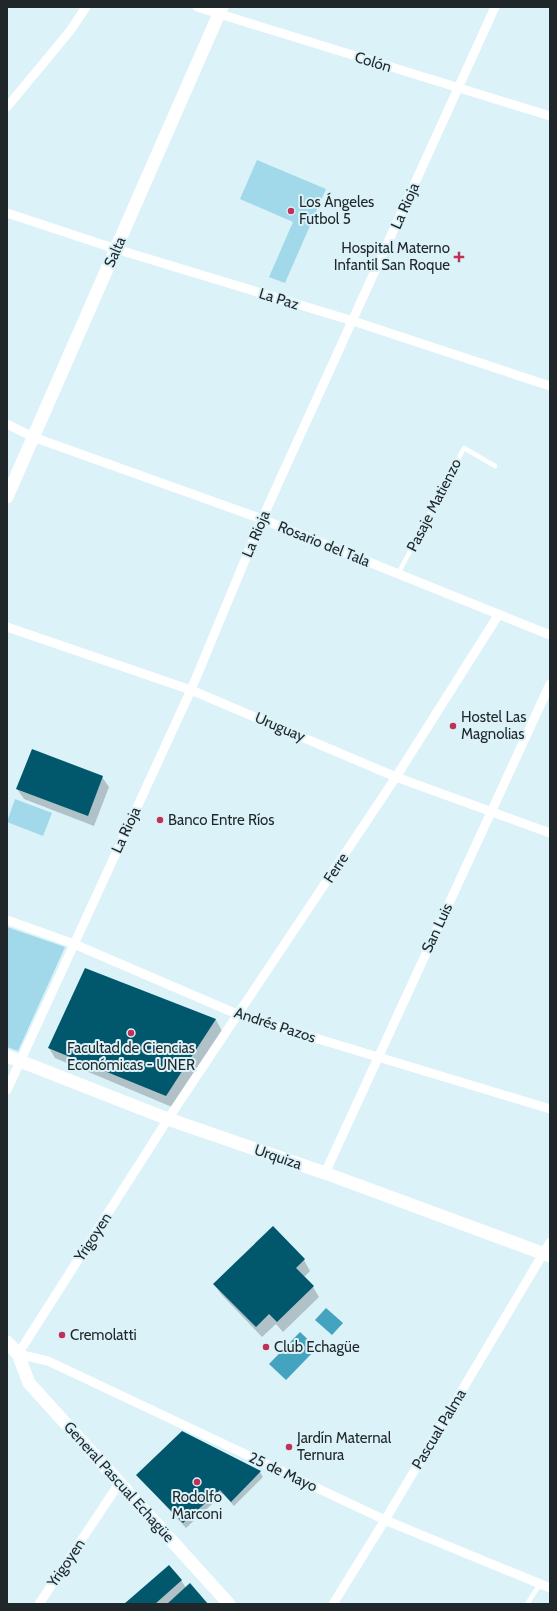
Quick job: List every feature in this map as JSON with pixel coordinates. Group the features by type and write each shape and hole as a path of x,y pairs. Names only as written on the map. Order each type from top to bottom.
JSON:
{"street":[{"path":"7,107 70,32 86,7"},
{"name":"Colón","path":"197,7 221,10 458,89 550,116"},
{"name":"La Rioja","path":"7,1090 191,690 262,519 495,7"},
{"name":"Salta","path":"7,497 221,10"},
{"name":"La Paz","path":"7,213 116,249 353,321 550,386"},
{"name":"Rosario del Tala","path":"7,424 33,437 262,519 550,635"},
{"name":"Ferre","path":"168,1119 239,1015 396,776 499,614"},
{"name":"Uruguay","path":"7,628 191,690 396,776 550,833"},
{"name":"San Luis","path":"325,1173 550,684"},
{"name":"Andrés Pazos","path":"7,920 74,944 239,1015 550,1109"},
{"name":"Urquiza","path":"7,1056 168,1119 325,1173 547,1255"},
{"name":"Yrigoyen","path":"12,1352 168,1119"},
{"name":"Pascual Palma","path":"333,1604 547,1255 550,1242"},
{"path":"7,1342 12,1352"},
{"name":"General Pascual Echagüe","path":"12,1352 30,1383 229,1604"},
{"name":"25 de Mayo","path":"12,1352 48,1361 385,1520 550,1588"},
{"name":"Yrigoyen","path":"39,1604 120,1482"}],"lane":[{"name":"Pasaje Matienzo","path":"398,574 464,448 495,466"},
{"path":"527,1604 540,1584"}],"shaded area":[{"name":"Los Ángeles Futbol 5","path":"257,160 326,189 285,283 269,277 293,222 240,199"},
{"path":"15,799 52,813 43,836 7,822"},
{"path":"7,927 65,947 18,1051 7,1047"},
{"path":"326,1308 343,1323 332,1335 315,1320"},
{"path":"300,1332 317,1348 286,1380 269,1364"}],"building":[{"path":"32,749 103,776 88,816 16,789"},
{"name":"Facultad de Ciencias Económicas - UNER","path":"85,968 216,1019 166,1096 48,1048"},
{"path":"273,1226 305,1259 296,1268 314,1286 277,1322 269,1314 256,1327 213,1284"},
{"name":"Rodolfo Marconi","path":"182,1431 261,1471 231,1502 220,1490 183,1523 136,1475"},
{"path":"169,1565 182,1580 155,1604 124,1604"},
{"path":"190,1583 208,1604 167,1604"}],"place":[{"name":"Los Ángeles Futbol 5","path":"291,211"},
{"name":"Hospital Materno Infantil San Roque","path":"459,257"},
{"name":"Hostel Las Magnolias","path":"453,726"},
{"name":"Banco Entre Ríos","path":"160,820"},
{"name":"Facultad de Ciencias Económicas - UNER","path":"131,1033"},
{"name":"Cremolatti","path":"62,1335"},
{"name":"Club Echagüe","path":"266,1347"},
{"name":"Jardín Maternal Ternura","path":"289,1447"},
{"name":"Rodolfo Marconi","path":"197,1482"}]}
